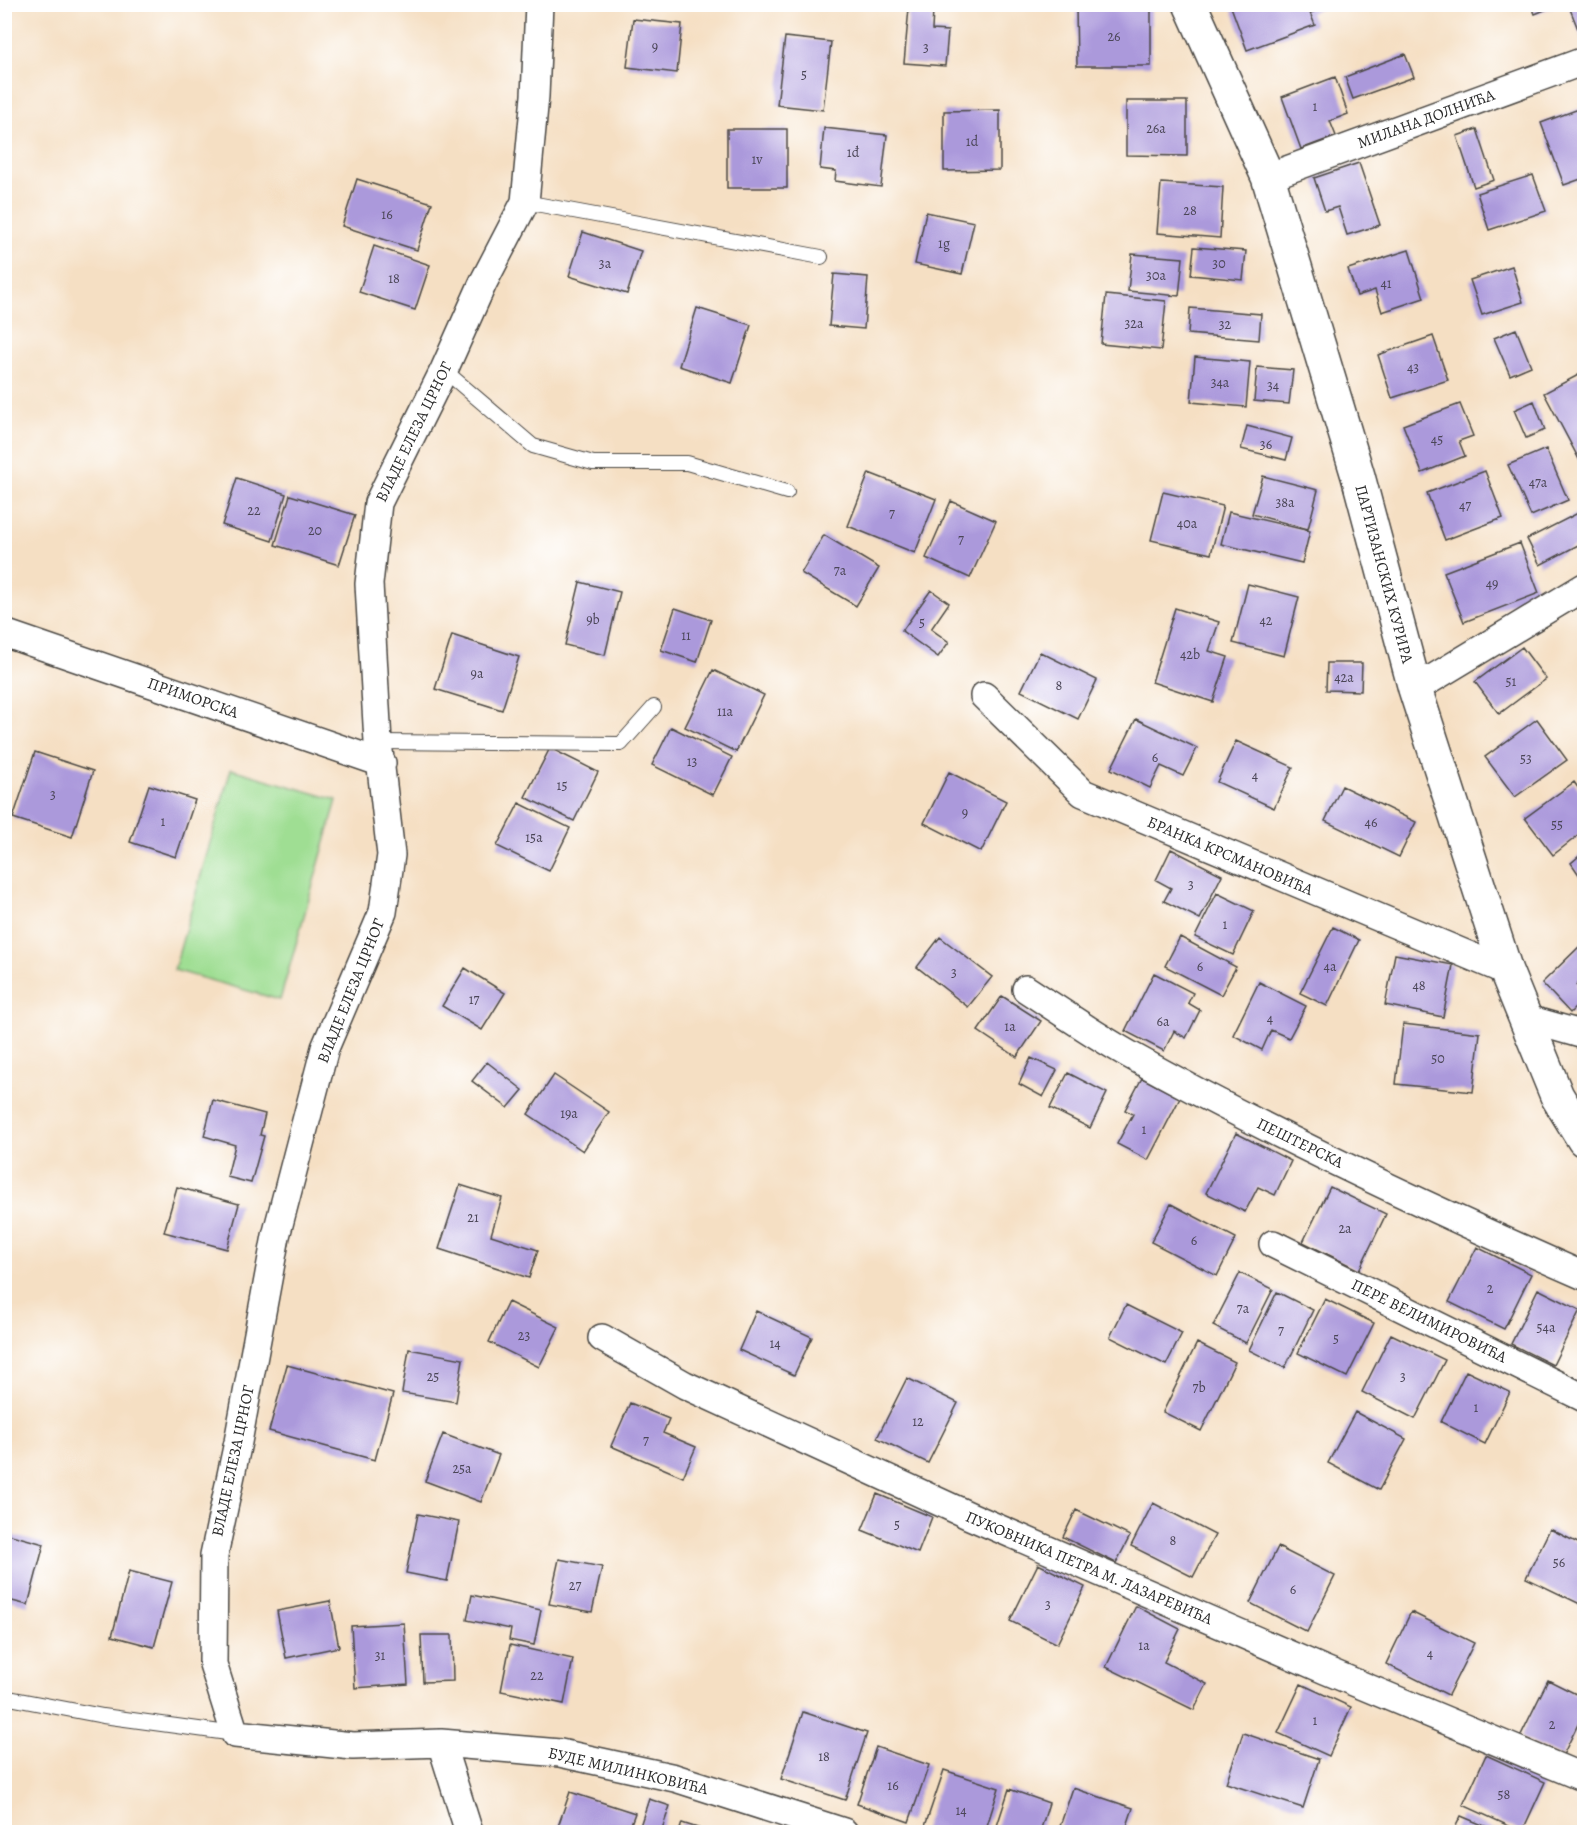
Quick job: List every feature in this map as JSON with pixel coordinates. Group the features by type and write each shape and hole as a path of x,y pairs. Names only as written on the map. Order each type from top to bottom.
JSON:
{"street":[{"name":"ВЛАДЕ ЕЛЕЗА ЦРНОГ","path":"235,1734 213,1664 214,1554 238,1442 276,1236 325,1048 383,912 391,855 380,752 369,584 378,503 444,370 483,283 525,202 535,96 539,4"},
{"name":"ПАРТИЗАНСКИХ КУРИРА","path":"1190,4 1268,177 1358,476 1415,689 1506,972 1557,1096 1584,1140"},
{"name":"МИЛАНА ДОЛНИЋА","path":"1268,177 1584,61"},
{"path":"1415,689 1584,587"},
{"name":"ПРИМОРСКА","path":"4,633 380,752"},
{"name":"БРАНКА КРСМАНОВИЋА","path":"984,696 1083,793 1506,972"},
{"name":"ПЕШТЕРСКА","path":"1026,989 1128,1054 1276,1132 1459,1221 1584,1276"},
{"path":"1524,1018 1584,1035"},
{"name":"ПЕРЕ ВЕЛИМИРОВИЋА","path":"1273,1245 1584,1398"},
{"name":"ПУКОВНИКА ПЕТРА М. ЛАЗАРЕВИЋА","path":"602,1338 685,1385 970,1516 1325,1670 1584,1778"},
{"path":"235,1734 353,1746 441,1743 469,1833"},
{"name":"БУДЕ МИЛИНКОВИЋА","path":"441,1743 560,1753 675,1778 844,1833"}],"lane":[{"path":"525,202 821,257"},
{"path":"444,370 532,446 592,463 687,463 787,492"},
{"path":"380,752 621,744 654,707"},
{"path":"4,1697 103,1716 235,1734"}],"green space":[{"path":"231,769 337,800 280,1000 174,970"}],"building":[{"path":"1230,4 1333,5 1310,13 1315,25 1247,50"},
{"path":"1531,4 1557,4 1557,5 1535,14"},
{"path":"1568,4 1584,4 1584,44"},
{"path":"1076,6 1151,6 1151,66 1077,66"},
{"path":"909,8 933,10 932,30 948,31 945,66 904,63"},
{"path":"633,19 682,24 677,73 627,67"},
{"path":"785,37 831,42 823,110 777,105"},
{"path":"1405,54 1414,77 1353,99 1345,77"},
{"path":"1335,77 1348,114 1330,121 1336,136 1301,149 1282,97"},
{"path":"1126,101 1187,101 1187,156 1126,155"},
{"path":"1584,107 1584,178 1564,185 1541,123"},
{"path":"1000,110 1000,170 944,171 944,111"},
{"path":"824,128 887,135 881,187 835,181 836,171 820,169"},
{"path":"727,129 787,129 787,188 727,188"},
{"path":"1477,129 1494,180 1474,187 1457,136"},
{"path":"1359,163 1380,225 1347,235 1338,207 1325,211 1314,178"},
{"path":"1533,175 1546,211 1489,230 1477,193"},
{"path":"357,179 432,203 417,250 342,226"},
{"path":"1161,183 1223,187 1220,238 1157,233"},
{"path":"926,212 974,222 962,274 915,264"},
{"path":"583,232 641,251 627,294 569,276"},
{"path":"374,246 430,265 415,310 359,292"},
{"path":"1194,247 1246,251 1243,280 1191,275"},
{"path":"1409,250 1424,298 1382,312 1375,290 1357,296 1348,269"},
{"path":"1132,254 1183,258 1179,296 1128,291"},
{"path":"1512,266 1523,302 1482,315 1470,280"},
{"path":"834,274 868,277 864,329 829,326"},
{"path":"1106,295 1166,301 1161,350 1101,344"},
{"path":"697,308 751,325 732,383 679,366"},
{"path":"1190,308 1261,314 1259,340 1188,334"},
{"path":"1516,329 1531,366 1510,375 1494,338"},
{"path":"1433,336 1448,380 1392,398 1378,355"},
{"path":"1195,357 1250,362 1246,407 1191,402"},
{"path":"1257,367 1293,370 1289,404 1254,401"},
{"path":"1584,372 1584,462 1581,463 1544,393"},
{"path":"1534,401 1545,430 1526,438 1514,410"},
{"path":"1460,404 1473,436 1459,441 1465,456 1422,473 1403,425"},
{"path":"1247,426 1292,438 1286,460 1241,449"},
{"path":"1546,449 1568,500 1531,516 1508,465"},
{"path":"1485,471 1503,518 1445,540 1427,493"},
{"path":"869,473 936,499 915,553 848,526"},
{"path":"1263,476 1318,490 1308,529 1252,514"},
{"path":"237,478 286,494 272,541 222,525"},
{"path":"1163,492 1223,506 1211,554 1151,540"},
{"path":"290,495 355,515 339,565 275,545"},
{"path":"951,501 996,521 970,578 926,558"},
{"path":"1584,510 1584,542 1540,565 1527,539"},
{"path":"1229,512 1310,531 1302,563 1221,544"},
{"path":"824,535 879,568 856,606 801,573"},
{"path":"1520,543 1539,593 1464,622 1444,572"},
{"path":"580,582 620,592 605,655 565,645"},
{"path":"1248,584 1299,597 1284,656 1233,643"},
{"path":"931,590 949,603 931,629 949,642 938,657 902,631"},
{"path":"675,608 711,620 697,662 661,650"},
{"path":"1175,608 1219,622 1209,651 1228,657 1213,702 1152,682"},
{"path":"452,635 519,657 502,710 435,689"},
{"path":"1522,647 1546,679 1499,714 1475,682"},
{"path":"1040,652 1097,680 1078,719 1021,691"},
{"path":"1327,663 1362,663 1361,691 1326,690"},
{"path":"713,670 764,695 736,752 685,727"},
{"path":"1136,719 1197,748 1183,776 1161,766 1150,788 1111,769"},
{"path":"1537,719 1567,760 1515,797 1485,757"},
{"path":"671,727 732,757 713,795 652,765"},
{"path":"1236,741 1293,767 1274,808 1217,782"},
{"path":"550,748 598,772 574,821 525,797"},
{"path":"35,752 93,771 72,837 13,818"},
{"path":"949,772 1006,801 981,852 924,823"},
{"path":"1574,782 1584,796 1584,831 1553,855 1525,818"},
{"path":"149,785 195,800 176,857 130,842"},
{"path":"1342,786 1416,822 1399,857 1325,821"},
{"path":"519,803 570,828 549,871 497,846"},
{"path":"1171,849 1222,875 1200,919 1164,901 1171,888 1156,880"},
{"path":"1584,852 1584,882 1571,863"},
{"path":"1217,893 1254,911 1233,955 1195,937"},
{"path":"1333,927 1359,940 1327,1006 1300,993"},
{"path":"940,937 992,977 968,1007 917,967"},
{"path":"1180,937 1236,967 1221,995 1165,966"},
{"path":"1581,945 1584,949 1584,976 1576,985 1584,993 1584,999 1570,1013 1542,983"},
{"path":"1395,954 1453,965 1443,1017 1385,1005"},
{"path":"465,968 505,993 482,1030 442,1006"},
{"path":"1154,973 1193,993 1188,1003 1200,1010 1186,1038 1174,1031 1164,1051 1125,1031"},
{"path":"1259,982 1306,1006 1289,1038 1271,1030 1262,1050 1233,1035"},
{"path":"1002,996 1041,1021 1017,1057 978,1031"},
{"path":"1403,1024 1480,1033 1473,1092 1396,1084"},
{"path":"1031,1058 1057,1070 1043,1097 1019,1084"},
{"path":"487,1062 523,1090 508,1108 472,1081"},
{"path":"1068,1073 1107,1093 1090,1128 1050,1108"},
{"path":"554,1075 609,1112 583,1151 528,1114"},
{"path":"1142,1078 1180,1098 1148,1160 1117,1144 1133,1114 1125,1110"},
{"path":"213,1100 265,1114 260,1135 264,1136 251,1183 227,1177 235,1145 204,1136"},
{"path":"1236,1133 1291,1161 1275,1195 1258,1187 1245,1212 1206,1193"},
{"path":"460,1185 502,1198 491,1235 538,1250 529,1278 439,1249"},
{"path":"177,1187 239,1204 227,1249 164,1232"},
{"path":"1330,1187 1386,1214 1359,1270 1303,1242"},
{"path":"1171,1204 1236,1238 1217,1276 1151,1242"},
{"path":"1477,1247 1531,1274 1504,1329 1449,1302"},
{"path":"1240,1273 1273,1289 1246,1343 1213,1326"},
{"path":"1538,1289 1580,1310 1553,1365 1511,1344"},
{"path":"1277,1292 1313,1310 1285,1368 1249,1350"},
{"path":"1325,1299 1374,1323 1347,1377 1298,1353"},
{"path":"508,1302 559,1327 539,1367 489,1342"},
{"path":"1126,1305 1182,1333 1166,1365 1110,1337"},
{"path":"756,1311 812,1337 794,1375 739,1350"},
{"path":"1391,1334 1445,1360 1415,1419 1362,1392"},
{"path":"1197,1343 1235,1362 1201,1431 1163,1412"},
{"path":"409,1349 463,1359 456,1402 402,1393"},
{"path":"287,1365 393,1394 375,1460 269,1431"},
{"path":"1466,1371 1510,1392 1485,1444 1441,1422"},
{"path":"907,1378 958,1403 928,1463 877,1438"},
{"path":"630,1403 669,1419 663,1433 696,1447 683,1477 611,1446"},
{"path":"1355,1412 1406,1439 1379,1490 1328,1463"},
{"path":"443,1434 499,1455 481,1502 425,1481"},
{"path":"877,1494 932,1517 918,1553 862,1530"},
{"path":"1153,1503 1215,1535 1193,1577 1131,1546"},
{"path":"1076,1510 1130,1536 1116,1563 1063,1537"},
{"path":"418,1514 459,1522 447,1581 406,1573"},
{"path":"1550,1529 1584,1546 1584,1595 1580,1604 1526,1578"},
{"path":"4,1533 44,1544 28,1605 4,1599"},
{"path":"1278,1547 1335,1576 1307,1632 1250,1603"},
{"path":"559,1559 602,1567 592,1612 549,1604"},
{"path":"1038,1564 1085,1587 1057,1644 1010,1621"},
{"path":"129,1571 172,1582 154,1647 112,1636"},
{"path":"472,1595 541,1610 534,1645 509,1640 511,1629 467,1620"},
{"path":"330,1601 339,1647 286,1658 277,1611"},
{"path":"1136,1606 1180,1629 1164,1662 1207,1684 1194,1710 1106,1667"},
{"path":"1411,1612 1474,1643 1448,1695 1386,1664"},
{"path":"404,1623 408,1684 355,1688 351,1626"},
{"path":"421,1635 452,1635 453,1681 423,1682"},
{"path":"510,1645 573,1659 564,1704 501,1691"},
{"path":"1548,1680 1584,1698 1584,1712 1562,1757 1520,1737"},
{"path":"1301,1684 1351,1707 1329,1756 1278,1733"},
{"path":"803,1712 867,1733 845,1800 781,1779"},
{"path":"1243,1733 1319,1759 1303,1808 1226,1783"},
{"path":"876,1747 929,1765 909,1822 857,1804"},
{"path":"1486,1755 1545,1782 1522,1832 1463,1805"},
{"path":"944,1770 999,1788 985,1832 923,1832"},
{"path":"1073,1788 1133,1808 1125,1832 1058,1832"},
{"path":"1009,1789 1049,1803 1040,1832 995,1832"},
{"path":"570,1792 635,1813 628,1832 556,1832"},
{"path":"649,1799 670,1806 661,1832 638,1832"},
{"path":"1461,1816 1499,1832 1453,1832"},
{"path":"682,1823 710,1832 679,1832"}]}
